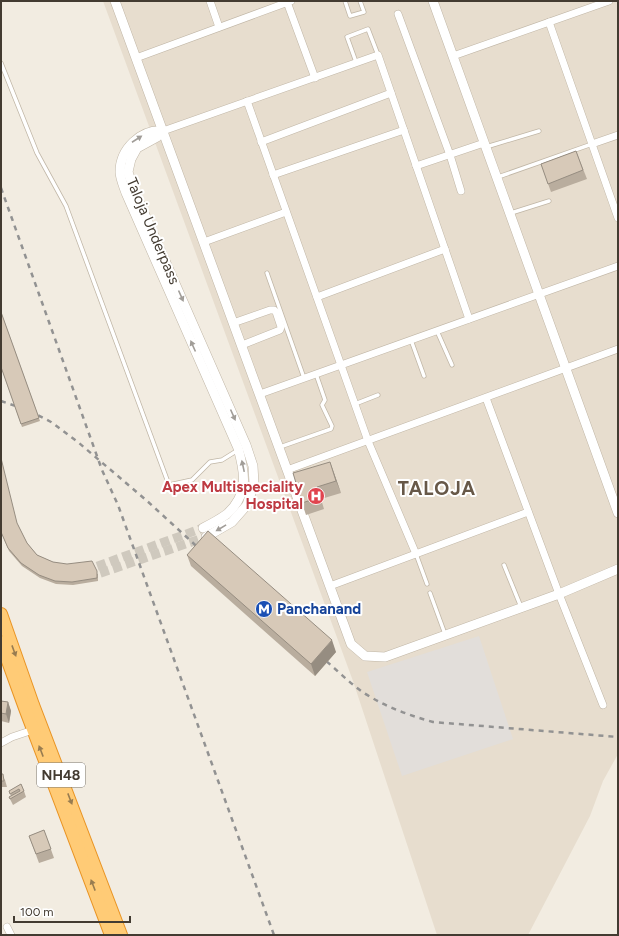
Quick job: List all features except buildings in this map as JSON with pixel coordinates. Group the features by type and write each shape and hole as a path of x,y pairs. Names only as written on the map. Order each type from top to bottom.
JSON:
{"highway":[{"name":"NH48","path":"1,614 33,705 121,935"},
{"name":"NH48","path":"1,642 111,935"}],"street":[{"path":"115,1 351,644 365,656 385,657 559,594 618,568"},
{"path":"210,1 220,28"},
{"path":"433,1 618,513"},
{"path":"453,56 609,1"},
{"path":"136,58 289,2 314,78"},
{"path":"398,14 450,155 461,191"},
{"path":"549,22 592,144 615,198 618,218"},
{"path":"163,131 378,55 469,319"},
{"path":"261,142 391,93"},
{"path":"246,101 368,441 416,554"},
{"name":"Taloja Underpass","path":"155,130 163,131 158,138 137,148 131,159 128,172 134,190 246,444 253,466 254,484 246,505 232,522 205,533 227,514 239,500 244,483 244,467 238,450 126,193 120,172 123,156 132,142 144,134 155,130"},
{"path":"273,176 404,130"},
{"path":"592,144 618,135"},
{"path":"416,166 485,145"},
{"path":"204,242 286,212"},
{"path":"317,297 445,249"},
{"path":"260,394 618,266"},
{"path":"234,323 270,310 274,310 276,312 281,327 280,330 242,345"},
{"path":"287,470 618,349"},
{"path":"486,398 559,594 603,706"},
{"path":"330,586 528,512"},
{"path":"1,743 12,737 33,730"},
{"path":"7,926 11,935"}],"lane":[{"path":"345,1 350,16 364,12 360,1"},
{"path":"356,63 347,37 368,29 378,55"},
{"path":"1,63 38,153 66,206 169,485 192,480 210,462 222,460 238,450"},
{"path":"485,145 539,130"},
{"path":"497,177 592,144"},
{"path":"510,213 550,201"},
{"path":"267,273 304,378"},
{"path":"437,330 452,365"},
{"path":"411,340 424,376"},
{"path":"279,447 331,429 332,426 322,405 325,400 316,374"},
{"path":"355,404 378,395"},
{"path":"416,554 427,584"},
{"path":"504,565 521,608"},
{"path":"430,592 445,635"}],"shaded area":[{"path":"103,1 618,1 618,754 603,781 590,816 528,935 437,935 353,681"},
{"path":"479,636 513,739 402,776 367,672"}],"tunnel":[{"path":"84,569 95,567 203,528"},
{"path":"87,576 98,574 206,537"}],"railway":[{"path":"1,188 102,470 118,505 274,935"},
{"path":"1,401 30,411 51,422 79,443 146,500 204,553"},
{"path":"319,655 352,684 372,698 397,710 433,722 618,737"}],"place":[{"name":"Apex Multispeciality Hospital","path":"316,496"},
{"name":"Panchanand","path":"264,609"}],"district":[{"name":"TALOJA","path":"437,488"}]}
